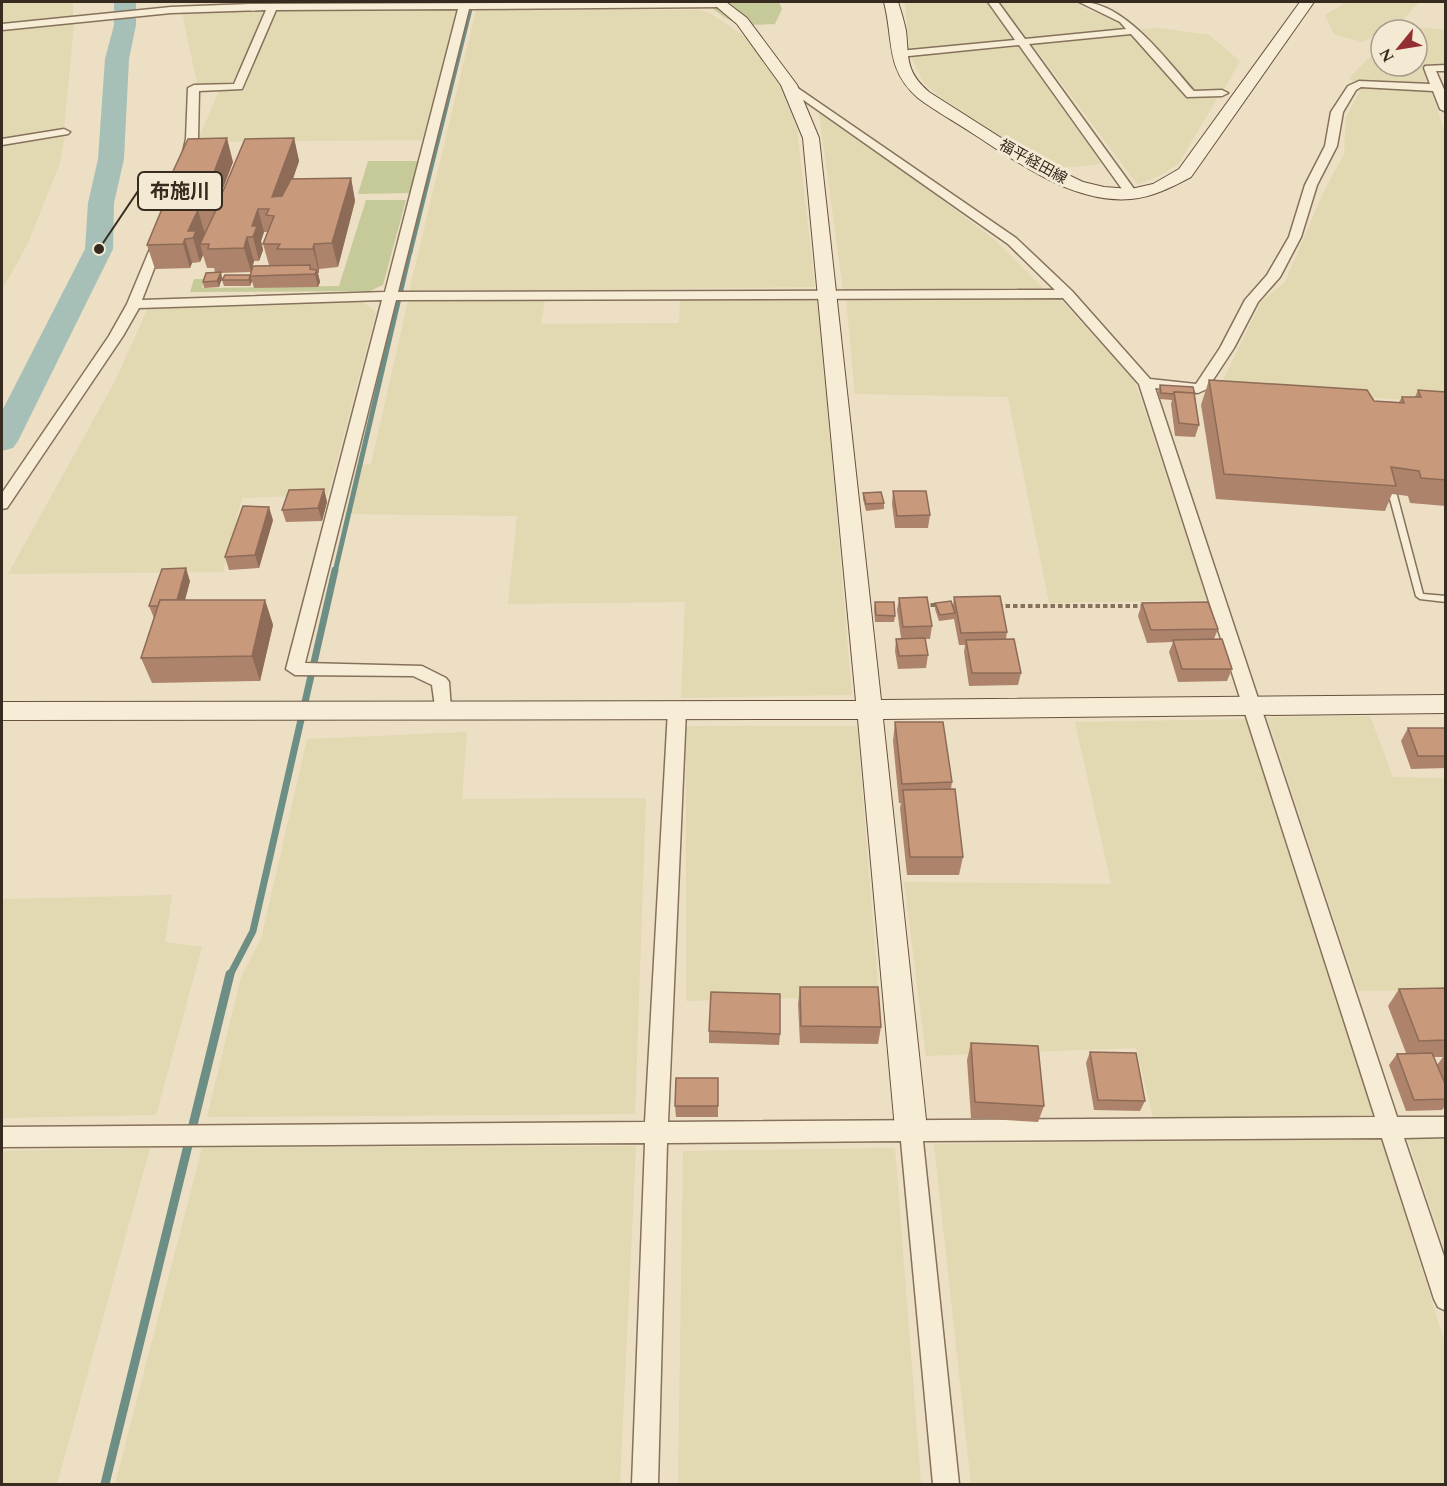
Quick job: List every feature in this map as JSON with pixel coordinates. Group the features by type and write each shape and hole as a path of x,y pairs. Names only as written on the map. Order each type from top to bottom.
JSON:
{"street":[{"name":"福平経田線","path":"891,2 898,28 899,54 908,80 937,104 1055,178 1113,195 1170,185 1185,173 1306,2"},
{"path":"993,2 1131,193"},
{"path":"1084,2 1124,20 1191,95 1222,93"},
{"path":"2,27 89,17 250,4 272,7 464,7 720,3 742,21 789,86 811,138 829,295 946,1485"},
{"path":"182,175 192,139 194,88 238,87 272,7"},
{"path":"442,709 440,682 416,670 295,669 464,7"},
{"path":"899,54 1134,31"},
{"path":"1446,69 1429,68 1446,109"},
{"path":"1200,389 1227,348 1252,300 1273,278 1294,237 1311,185 1330,146 1337,112 1352,88 1359,84 1437,88"},
{"path":"789,86 1012,242 1067,294 1146,383 1446,1299"},
{"path":"2,142 64,132"},
{"path":"2,504 116,336 134,304 164,225"},
{"path":"134,304 391,296 1067,294"},
{"path":"1146,383 1222,391"},
{"path":"2,711 869,710 1446,704"},
{"path":"645,1485 656,1132 677,710"},
{"path":"2,1137 1446,1127"}],"lane":[{"path":"1387,471 1420,596 1446,599"}],"path":[{"path":"916,605 950,605"},
{"path":"995,606 1148,606"}],"shaded area":[{"path":"2,2 73,2 73,16 2,25"},
{"path":"258,2 461,2 257,5"},
{"path":"905,2 986,2 1014,40 909,51"},
{"path":"1000,2 1075,2 1090,11 1119,22 1125,29 1028,39"},
{"path":"1347,2 1419,2 1405,18 1369,18 1369,38 1362,42 1334,34 1325,15"},
{"path":"268,10 232,83 197,84 182,11"},
{"path":"275,10 451,10 457,12 423,140 197,142 219,91 244,90"},
{"path":"476,10 701,10 713,15 750,40 780,86 797,129 815,287 409,292"},
{"path":"74,23 64,129 2,140 2,30"},
{"path":"1161,28 1209,35 1240,61 1224,89 1193,92 1141,29"},
{"path":"1429,28 1445,29 1445,66 1429,67"},
{"path":"1131,35 1186,98 1218,97 1179,163 1163,174 1138,185 1032,44"},
{"path":"1017,45 1102,164 1052,169 940,97 924,83 910,55"},
{"path":"1369,58 1369,78 1425,78 1427,84 1352,81 1349,78"},
{"path":"1362,87 1431,92 1445,132 1445,403 1220,386 1261,302 1285,282 1323,193 1344,154 1346,117"},
{"path":"819,113 919,182 996,241 1043,288 843,290"},
{"path":"65,135 60,163 28,243 2,290 2,145"},
{"path":"680,299 818,299 852,695 681,698 685,602 508,604 517,516 348,514 360,465 371,464 408,301 545,301 541,324 679,323"},
{"path":"846,299 1061,300 1135,382 1207,600 1049,603 1008,397 855,394"},
{"path":"363,302 376,312 328,495 242,498 223,572 8,574 115,381 149,306"},
{"path":"1370,716 1393,777 1445,778 1445,990 1358,991 1267,717"},
{"path":"1247,719 1374,1115 1153,1118 1136,1048 926,1056 904,882 1111,884 1075,722"},
{"path":"686,726 857,726 879,996 686,1001"},
{"path":"467,732 462,799 646,798 635,1114 207,1117 241,977 261,939 307,739"},
{"path":"172,895 165,942 202,947 156,1115 2,1118 2,899"},
{"path":"1407,1137 1445,1137 1445,1251"},
{"path":"1381,1139 1445,1343 1445,1484 971,1484 934,1144"},
{"path":"636,1146 620,1484 115,1484 202,1148"},
{"path":"150,1148 57,1484 2,1484 2,1151"},
{"path":"895,1148 921,1484 678,1484 683,1151"}],"green space":[{"path":"705,2 779,2 782,9 775,24 753,25 730,20"},
{"path":"368,161 418,161 410,193 358,194"},
{"path":"366,200 406,200 383,285 370,291 190,292 194,279 205,279 202,288 339,286"}],"building":[{"path":"227,138 205,196 221,196 245,139 294,138 272,197 282,196 291,179 351,178 332,243 314,244 313,249 277,249 280,244 263,244 274,216 266,215 269,209 258,209 252,226 257,226 253,237 247,237 244,248 208,249 209,244 200,244 216,210 198,210 188,231 196,231 193,238 185,239 183,244 147,245 174,180 169,180 188,139"},
{"path":"310,265 310,269 317,270 315,274 250,276 253,266"},
{"path":"221,272 217,281 203,282 206,273"},
{"path":"225,275 250,275 249,280 222,280"},
{"path":"1209,380 1367,390 1374,401 1404,403 1402,397 1421,397 1418,390 1446,392 1446,480 1421,478 1419,471 1391,467 1396,486 1224,474"},
{"path":"1160,385 1193,387 1195,395 1194,393 1161,393"},
{"path":"1174,392 1194,393 1199,425 1179,423"},
{"path":"324,489 318,508 282,510 289,490"},
{"path":"893,491 926,491 930,515 897,516"},
{"path":"881,492 884,503 866,504 863,493"},
{"path":"243,506 269,507 255,555 225,557"},
{"path":"186,568 177,600 160,600 158,606 149,606 162,569"},
{"path":"1000,596 1007,632 961,633 954,597"},
{"path":"927,597 932,626 903,627 899,598"},
{"path":"160,600 265,600 252,656 141,658"},
{"path":"951,601 955,613 940,615 935,603"},
{"path":"875,602 894,602 895,616 876,615"},
{"path":"1208,602 1218,629 1151,630 1142,603"},
{"path":"925,638 928,655 899,656 896,639"},
{"path":"1014,639 1021,673 972,673 966,640"},
{"path":"1222,639 1232,669 1182,669 1173,640"},
{"path":"895,722 943,722 952,782 902,784"},
{"path":"1408,728 1446,728 1446,756 1418,756"},
{"path":"955,789 963,857 910,857 903,790"},
{"path":"800,987 878,987 881,1027 801,1026"},
{"path":"1446,988 1446,1040 1419,1041 1399,989"},
{"path":"711,992 780,994 780,1034 709,1031"},
{"path":"971,1043 1038,1046 1044,1106 975,1102"},
{"path":"1090,1052 1136,1053 1145,1101 1098,1100"},
{"path":"1432,1053 1446,1086 1446,1099 1414,1100 1397,1054"},
{"path":"676,1078 718,1078 718,1106 675,1106"}],"waterway":[{"path":"2,441 99,249 101,203 111,159 117,59 125,25 125,2"},
{"path":"410,253 472,2"},
{"path":"335,572 410,251"},
{"path":"230,975 253,931 335,570"},
{"path":"105,1484 230,974"}],"place":[{"name":"布施川","path":"99,249"}]}
